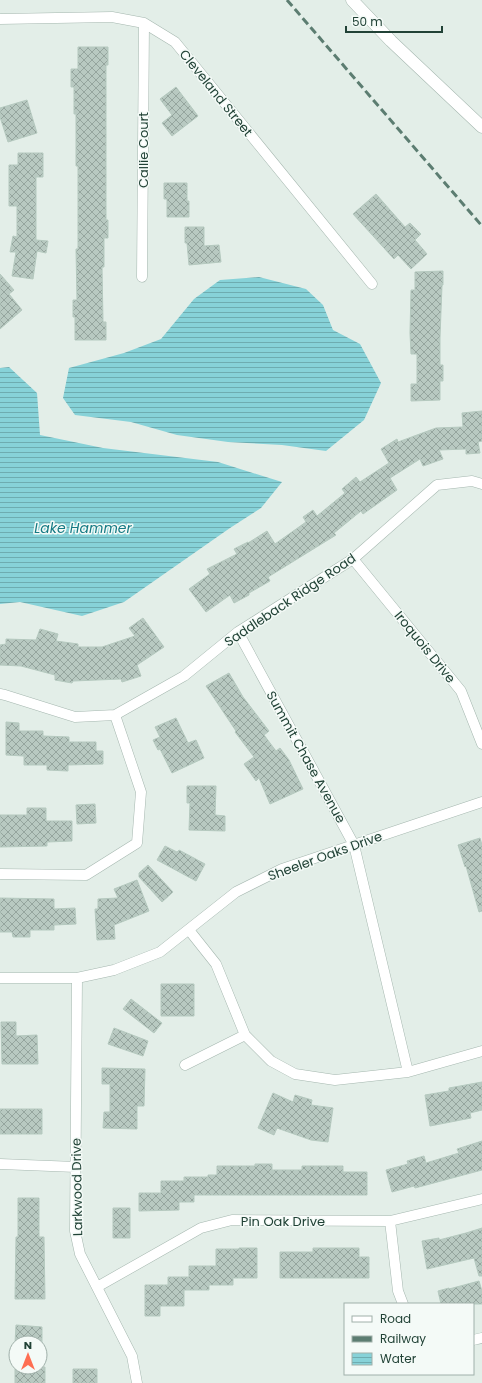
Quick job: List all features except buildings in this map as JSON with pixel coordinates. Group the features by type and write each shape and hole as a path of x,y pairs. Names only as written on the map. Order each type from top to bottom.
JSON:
{"street":[{"path":"352,0 391,41 482,127"},
{"name":"Cleveland Street","path":"0,19 112,17 144,23 174,42 372,284"},
{"name":"Callie Court","path":"142,277 144,23"},
{"name":"Saddleback Ridge Road","path":"0,694 75,717 115,715 184,676 238,632 353,559 437,484 472,481 482,484"},
{"name":"Iroquois Drive","path":"353,559 461,690 482,744"},
{"name":"Summit Chase Avenue","path":"238,632 354,845 408,1072"},
{"path":"0,874 86,875 137,843 141,792 115,715"},
{"name":"Sheeler Oaks Drive","path":"0,978 77,978 114,970 160,952 236,892 282,869 482,802"},
{"path":"189,930 216,964 245,1035 271,1061 295,1074 335,1080 408,1072 482,1051"},
{"name":"Larkwood Drive","path":"77,978 75,1231 80,1254 132,1356 137,1383"},
{"path":"186,1065 245,1035"},
{"path":"0,1164 76,1167"},
{"name":"Pin Oak Drive","path":"97,1287 201,1228 232,1220 390,1221 482,1199"},
{"path":"390,1221 398,1291 404,1303"}],"water":[{"path":"259,277 306,289 323,305 333,330 360,344 381,383 364,420 326,451 282,445 228,442 177,435 131,422 75,415 63,398 69,368 124,353 161,339 194,299 220,280"},
{"name":"Lake Hammer","path":"9,367 37,393 40,435 103,448 218,462 282,482 261,508 124,602 82,616 20,602 0,604 0,368"}],"railway":[{"path":"287,0 482,226"}]}
